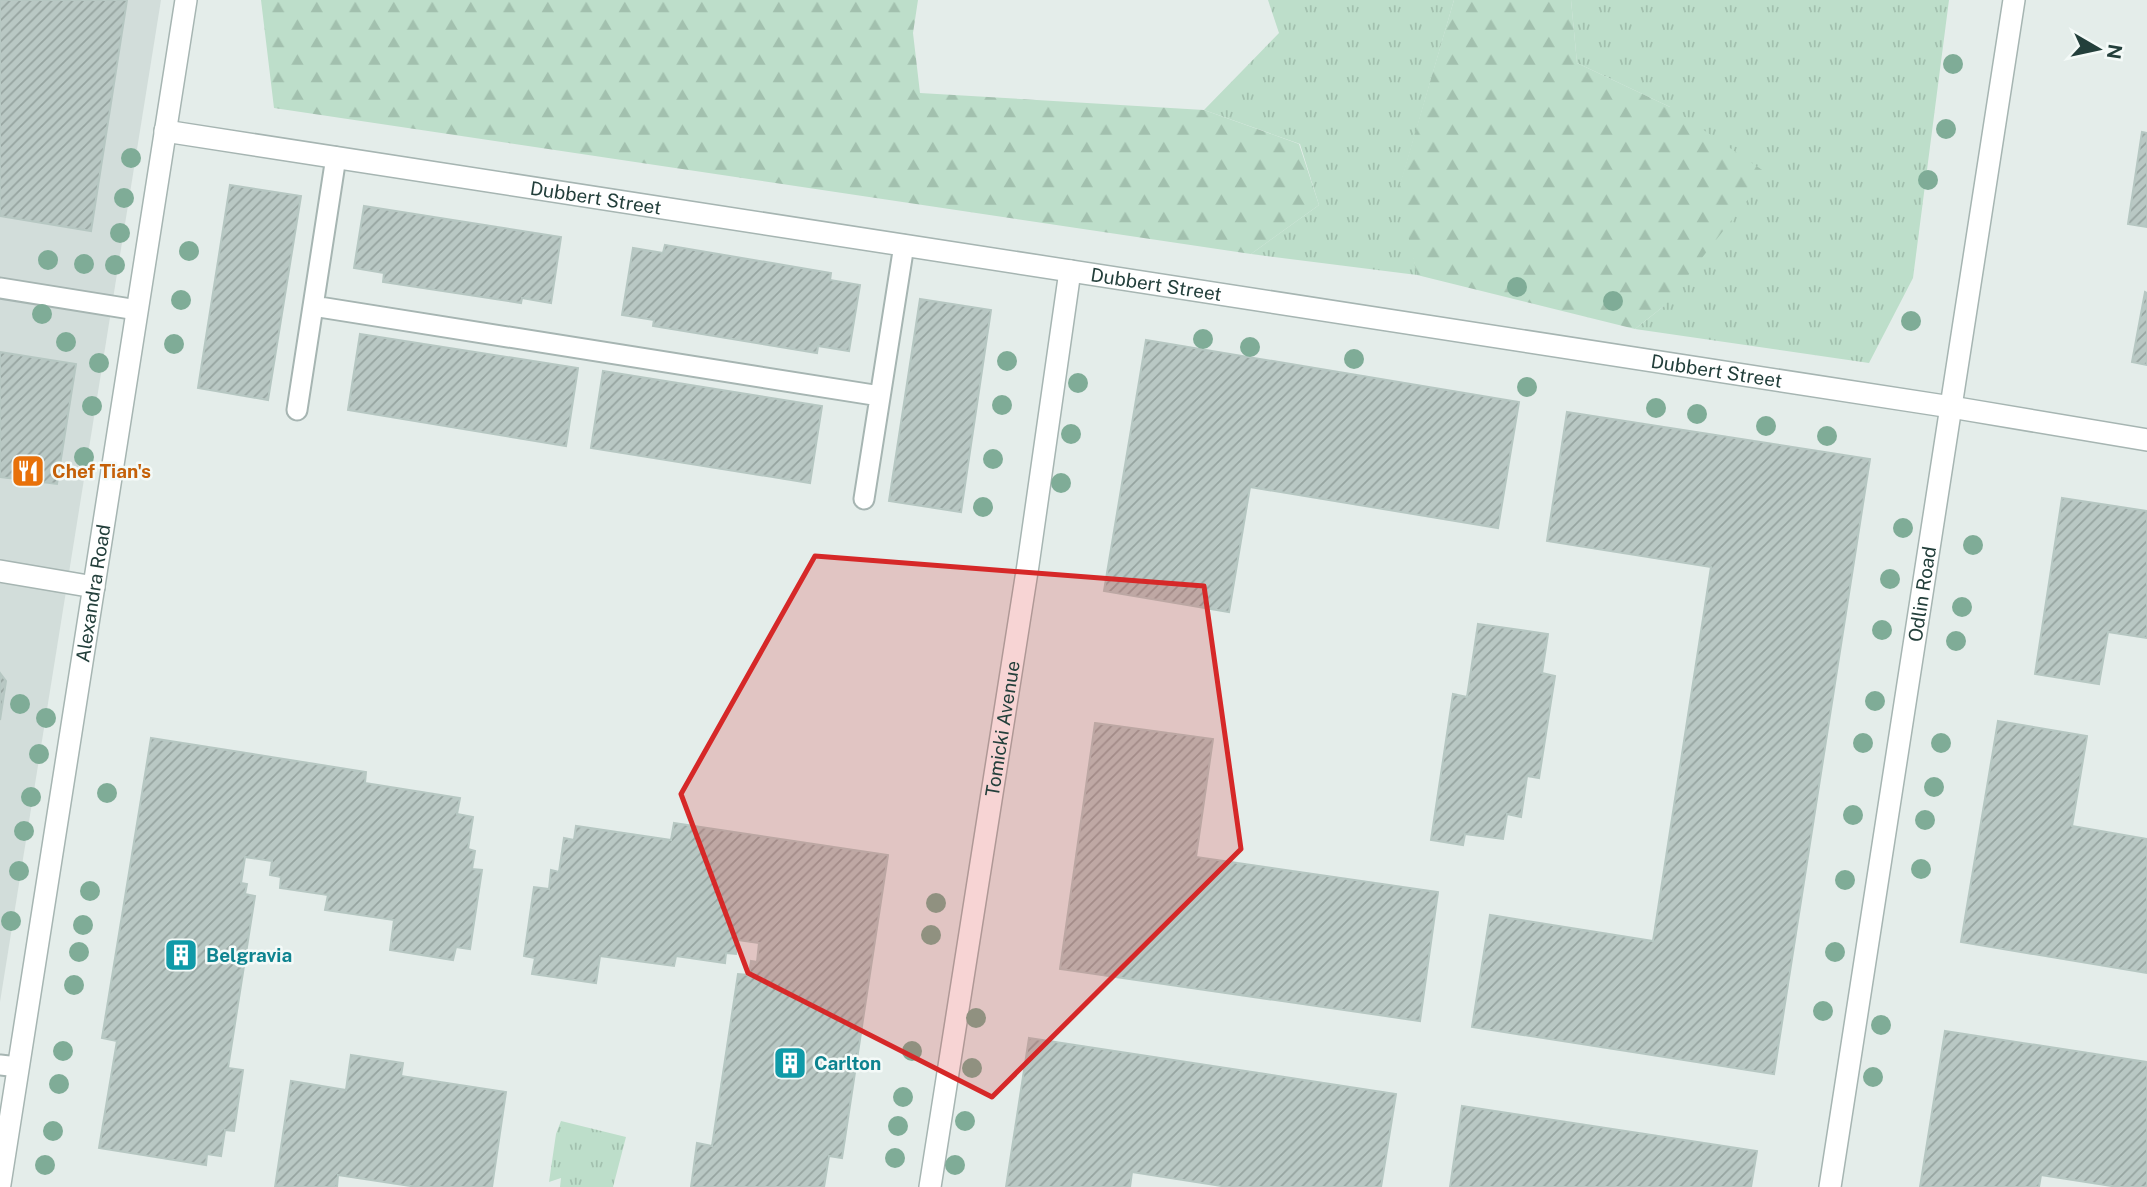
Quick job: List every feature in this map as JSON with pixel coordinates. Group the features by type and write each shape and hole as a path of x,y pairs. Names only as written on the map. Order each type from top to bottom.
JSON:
{"street":[{"name":"Alexandra Road","path":"0,1184 9,1066 94,587 186,0"},
{"name":"Odlin Road","path":"1830,1187 2014,0"},
{"name":"Dubbert Street","path":"165,131 1951,407 2147,440"},
{"name":"Tomicki Avenue","path":"930,1187 1028,565 1070,271"},
{"path":"0,571 94,587"}],"lane":[{"path":"297,410 336,157"},
{"path":"864,499 904,245"},
{"path":"0,288 137,310"},
{"path":"313,306 880,396"}],"highlighted area":[{"path":"815,556 1204,586 1241,849 992,1097 748,973 681,794"}],"shaded area":[{"path":"0,0 161,0 0,1002"}],"green space":[{"path":"261,0 918,0 913,33 920,93 1204,110 1299,144 1319,205 1251,254 274,108"},
{"path":"1268,0 1454,0 1400,186 1417,275 1251,254 1319,205 1300,144 1204,110 1279,33"},
{"path":"1454,0 1571,0 1577,63 1670,107 1768,174 1664,306 1635,329 1417,275 1398,191"},
{"path":"1571,0 1949,0 1913,278 1869,363 1635,329 1664,306 1670,107 1577,63"},
{"path":"561,1121 626,1137 613,1187 560,1187 561,1178 549,1182 556,1134"}],"building":[{"path":"0,0 127,0 91,231 0,216"},
{"path":"2142,132 2147,133 2147,227 2128,224"},
{"path":"230,185 301,196 268,400 198,388"},
{"path":"364,206 561,237 551,303 522,298 521,303 383,282 384,273 354,268"},
{"path":"665,245 831,273 830,280 860,285 849,351 818,346 817,353 653,326 654,320 622,315 633,248 663,253"},
{"path":"2145,292 2147,293 2147,365 2132,362"},
{"path":"920,299 991,310 961,512 889,501"},
{"path":"360,334 578,368 566,446 348,410"},
{"path":"1146,340 1519,402 1498,528 1250,487 1229,612 1104,591"},
{"path":"0,352 76,364 57,484 0,477"},
{"path":"603,371 822,406 810,483 591,448"},
{"path":"1567,412 1870,459 1774,1074 1472,1027 1490,915 1653,941 1711,567 1547,541"},
{"path":"2062,498 2147,511 2147,638 2108,632 2099,684 2035,674"},
{"path":"1478,624 1548,634 1542,673 1555,676 1539,778 1527,776 1521,817 1507,814 1503,839 1465,834 1463,845 1431,840 1453,694 1467,697"},
{"path":"0,673 6,681 0,720"},
{"path":"1998,721 2087,736 2072,826 2147,839 2147,973 1961,942"},
{"path":"1095,723 1213,739 1196,857 1438,892 1420,1021 1060,969"},
{"name":"Belgravia","path":"151,738 366,772 365,783 460,798 457,814 473,817 468,849 475,851 472,869 482,870 470,949 456,947 453,960 390,950 394,920 325,910 328,895 280,888 281,877 270,875 272,861 245,857 241,883 247,884 245,894 255,896 228,1068 243,1070 234,1131 225,1130 221,1156 207,1154 206,1165 99,1148 117,1041 102,1038"},
{"name":"Carlton","path":"674,823 888,855 842,1158 829,1156 824,1187 691,1187 697,1143 712,1146 738,974 749,975 751,961 757,962 759,943 738,940 736,954 726,953 725,963 676,956 674,966 600,956 596,983 532,974 535,958 524,956 534,887 549,889 551,870 559,872 564,838 574,840 576,826 671,840"},
{"path":"1945,1031 2147,1062 2147,1187 2118,1187 2041,1175 2039,1187 1920,1187"},
{"path":"1029,1038 1396,1094 1381,1187 1228,1187 1132,1172 1130,1187 1006,1187"},
{"path":"351,1055 403,1063 401,1076 506,1092 492,1187 417,1187 338,1175 337,1187 275,1187 291,1081 346,1090"},
{"path":"1462,1106 1757,1151 1751,1187 1450,1187"}],"place":[{"name":"Chef Tian's","path":"28,471"},
{"name":"Belgravia","path":"181,955"},
{"name":"Carlton","path":"790,1063"}]}
